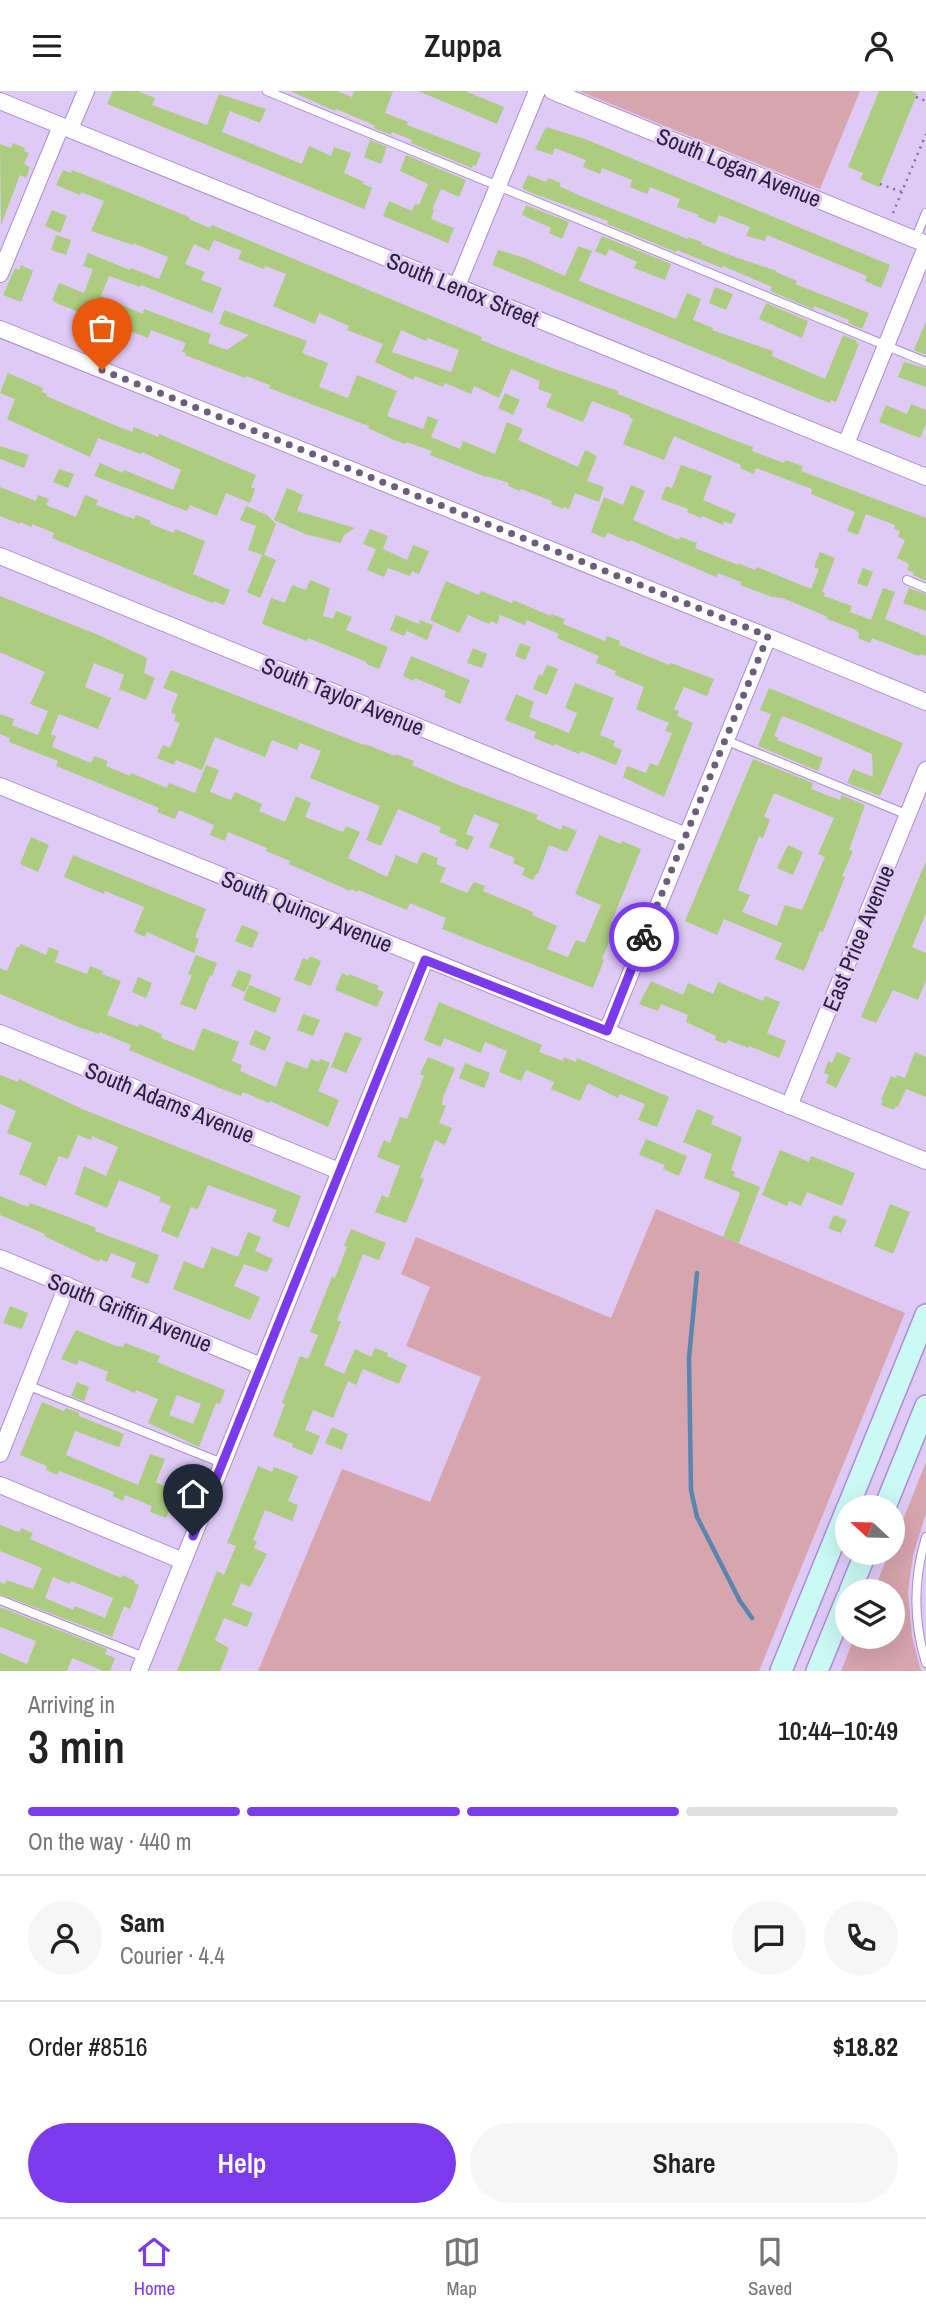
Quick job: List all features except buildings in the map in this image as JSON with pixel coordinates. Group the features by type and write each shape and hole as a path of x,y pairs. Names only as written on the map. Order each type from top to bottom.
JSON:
{"main road":[{"path":"853,1495 926,1315"},
{"path":"889,1495 926,1406"},
{"path":"781,1671 835,1540"},
{"path":"817,1671 835,1627"}],"street":[{"path":"0,274 65,127 86,91"},
{"path":"457,286 537,91"},
{"name":"South Logan Avenue","path":"552,91 922,244"},
{"name":"South Lenox Street","path":"0,101 926,477"},
{"path":"846,444 886,345 922,244"},
{"path":"0,329 768,636 926,702"},
{"name":"South Taylor Avenue","path":"0,556 686,836"},
{"path":"607,1031 768,636"},
{"name":"East Price Avenue","path":"789,1106 926,770"},
{"name":"South Quincy Avenue","path":"0,786 926,1161"},
{"path":"142,1664 425,960"},
{"name":"South Adams Avenue","path":"0,1033 339,1171"},
{"name":"South Griffin Avenue","path":"0,1258 261,1366"},
{"path":"0,1454 67,1285"},
{"path":"0,1485 183,1560"}],"lane":[{"path":"267,91 926,362"},
{"path":"922,244 926,213"},
{"path":"907,580 926,588"},
{"path":"724,740 908,815"},
{"path":"27,1385 222,1463"},
{"path":"926,1537 915,1601 926,1663"},
{"path":"0,1600 142,1664"}],"path":[{"path":"916,97 926,101"},
{"path":"893,213 926,134"},
{"path":"880,184 902,192"}],"shaded area":[{"path":"579,91 860,91 820,189"},
{"path":"656,1209 905,1313 759,1671 258,1671 342,1469 430,1502 481,1377 406,1346 430,1287 401,1274 416,1237 611,1318"},
{"path":"926,1462 926,1513 913,1555 908,1592 912,1637 921,1671 841,1671 850,1649 905,1649 905,1579 879,1579 884,1565 905,1565 905,1515"}],"waterway":[{"path":"697,1273 689,1358 691,1490 697,1517 740,1601 752,1618"}],"way so far":[{"path":"102,370 768,636 644,937"}],"route":[{"path":"193,1536 425,960 607,1031 644,937"}]}
